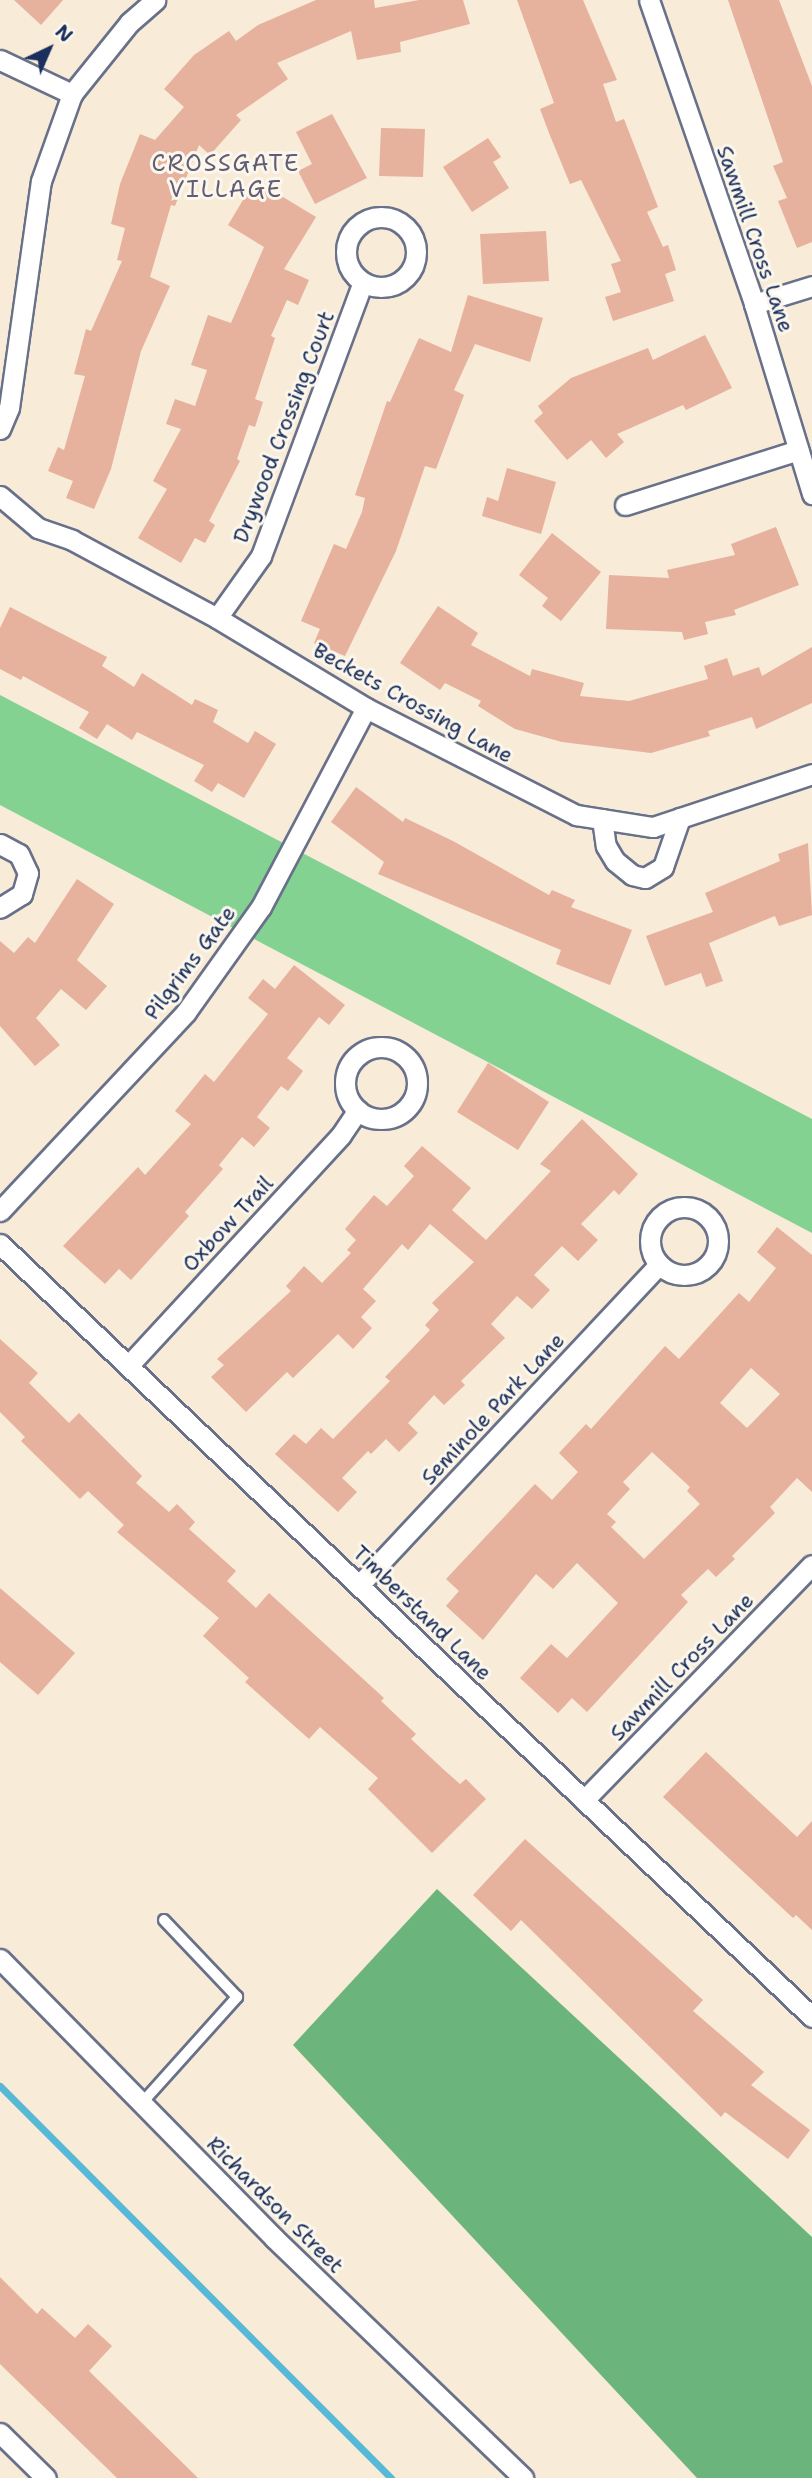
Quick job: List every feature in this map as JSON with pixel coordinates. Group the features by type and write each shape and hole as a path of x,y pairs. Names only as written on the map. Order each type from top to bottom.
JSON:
{"street":[{"path":"0,429 9,408 41,181 72,94 129,23 155,0"},
{"name":"Sawmill Cross Lane","path":"649,0 754,304 812,494"},
{"path":"0,60 72,94"},
{"name":"Drywood Crossing Court","path":"217,618 261,556 363,282"},
{"path":"754,304 812,286"},
{"path":"625,505 798,450"},
{"name":"Beckets Crossing Lane","path":"0,496 38,528 72,540 217,618 366,708 576,814 653,827 812,774"},
{"name":"Pilgrims Gate","path":"0,1211 186,1012 261,907 366,708"},
{"path":"603,819 606,846 615,861 632,875 645,878 663,867 680,818"},
{"path":"0,844 19,854 27,873 22,894 0,908"},
{"name":"Oxbow Trail","path":"128,1366 341,1135 358,1110"},
{"name":"Timberstand Lane","path":"0,1244 812,2017"},
{"name":"Seminole Park Lane","path":"359,1584 659,1265"},
{"name":"Sawmill Cross Lane","path":"584,1800 812,1565"},
{"name":"Richardson Street","path":"0,1959 141,2104 523,2478"},
{"path":"0,2433 46,2478"}],"lane":[{"path":"141,2104 237,1997 164,1920"}],"green space":[{"path":"0,695 812,1119 812,1233 0,805"},
{"path":"437,1889 812,2237 812,2478 697,2478 293,2045"}],"building":[{"path":"14,0 63,0 41,25"},
{"path":"316,0 374,0 375,8 419,0 463,0 470,24 400,42 401,52 357,60 351,31 277,63 288,79 236,115 241,120 210,155 199,145 175,206 171,205 150,277 170,286 141,351 111,469 94,509 66,498 73,481 48,471 58,447 64,450 85,376 74,374 86,329 91,331 122,261 117,260 125,228 111,224 120,184 140,134 155,140 184,107 164,89 194,55 229,31 236,41 258,25"},
{"path":"517,0 583,0 617,80 603,84 616,122 624,119 658,207 647,212 663,247 668,245 676,270 665,274 674,301 613,321 605,297 621,292 611,264 621,261 581,180 570,184 549,133 540,109 554,103"},
{"path":"728,0 779,0 812,86 812,242 797,248 778,201 787,198 773,166 783,162"},
{"path":"332,114 367,178 315,204 298,171 312,164 296,132"},
{"path":"381,128 425,129 423,177 379,176"},
{"path":"488,138 501,157 493,162 509,188 472,212 443,167"},
{"path":"255,180 316,217 284,269 309,280 298,305 287,300 271,336 275,338 255,399 263,402 255,427 249,425 237,459 240,461 209,521 215,525 205,543 195,538 181,563 138,538 167,489 153,481 181,429 166,424 175,399 195,406 207,370 191,365 208,315 231,323 264,247 228,225"},
{"path":"546,231 549,281 483,284 480,234"},
{"path":"468,295 543,318 530,362 475,344 454,390 464,395 436,469 425,466 396,551 345,656 314,643 320,629 301,621 334,544 346,549 362,512 365,498 355,495 387,401 390,402 419,338 451,352"},
{"path":"705,335 732,388 686,410 683,405 617,434 624,442 606,458 591,440 567,460 534,421 543,413 538,406 571,378 648,348 653,360"},
{"path":"507,468 556,482 541,534 482,516 487,497 498,501"},
{"path":"776,527 799,585 734,610 736,615 705,622 708,634 684,640 682,632 606,629 609,575 669,578 667,570 735,555 731,544"},
{"path":"552,533 601,572 561,621 542,606 548,598 519,575"},
{"path":"438,606 478,633 471,645 530,676 532,669 584,683 580,696 629,701 708,679 704,666 727,658 733,676 759,667 762,676 812,647 812,703 756,729 752,717 708,731 710,736 651,753 562,742 515,729 478,706 481,701 445,683 440,690 400,663"},
{"path":"10,607 107,657 102,666 134,687 142,673 192,705 195,699 218,710 213,722 248,743 255,731 276,744 244,798 218,783 212,792 194,781 204,765 137,732 132,740 107,724 97,739 79,728 89,712 23,676 21,680 0,669 0,628"},
{"path":"356,787 403,822 405,818 453,841 549,895 552,890 575,900 571,907 632,930 610,985 556,964 561,950 378,874 384,862 331,822"},
{"path":"808,843 812,915 779,926 775,916 709,943 723,981 706,987 701,973 665,986 646,936 713,912 705,893 780,861 778,854"},
{"path":"77,879 114,904 77,960 107,986 86,1010 61,989 36,1018 60,1045 35,1066 0,1026 0,941 14,953 28,937 35,943"},
{"path":"294,965 345,1005 329,1025 319,1017 287,1058 303,1071 288,1091 281,1086 257,1117 270,1128 254,1147 242,1137 219,1165 223,1169 185,1212 189,1216 131,1280 119,1269 105,1284 63,1246 138,1167 145,1175 191,1124 175,1111 205,1074 214,1082 268,1014 248,998 263,979 275,989"},
{"path":"488,1063 549,1102 518,1150 457,1112"},
{"path":"582,1119 638,1174 619,1195 614,1190 581,1224 598,1240 578,1261 562,1246 534,1275 550,1290 532,1309 517,1296 491,1324 505,1338 461,1381 465,1385 444,1405 434,1395 408,1423 418,1433 399,1452 386,1439 371,1454 368,1451 342,1478 357,1492 338,1512 275,1454 294,1434 306,1444 321,1428 333,1439 390,1381 385,1377 430,1330 425,1325 439,1310 432,1303 474,1262 430,1224 408,1250 402,1244 363,1289 376,1301 361,1317 372,1328 353,1349 338,1334 293,1378 287,1372 246,1412 211,1377 224,1365 217,1359 291,1291 286,1286 304,1266 322,1283 351,1253 347,1250 356,1240 345,1229 374,1195 387,1206 414,1176 404,1166 422,1146 471,1188 452,1210 486,1240 551,1171 540,1164"},
{"path":"777,1227 812,1255 812,1492 797,1478 770,1507 775,1513 732,1556 735,1559 716,1577 708,1569 681,1595 688,1602 587,1712 572,1698 558,1713 520,1678 551,1644 567,1658 618,1603 577,1563 553,1589 536,1574 483,1640 446,1606 459,1591 446,1579 535,1484 552,1500 578,1472 559,1453 586,1424 591,1429 665,1346 679,1359 739,1293 749,1302 776,1268 757,1252","holes":["751,1368 780,1394 747,1428 720,1403","652,1452 690,1487 687,1491 700,1504 644,1559 611,1527 616,1522 607,1514 630,1489 623,1482"]},
{"path":"0,1339 38,1373 29,1383 69,1423 79,1413 142,1476 136,1483 169,1512 177,1504 195,1522 189,1529 236,1571 227,1581 256,1608 269,1593 384,1698 381,1701 416,1734 411,1739 460,1784 466,1779 486,1799 432,1853 368,1789 378,1778 320,1727 309,1739 245,1682 249,1678 203,1636 219,1618 117,1532 124,1525 88,1491 80,1499 21,1441 25,1437 0,1412"},
{"path":"0,1588 75,1653 38,1695 0,1662"},
{"path":"706,1752 797,1837 812,1821 812,1930 796,1915 793,1918 663,1797"},
{"path":"525,1839 703,2000 693,2011 764,2072 751,2085 810,2130 788,2159 725,2112 721,2117 521,1920 511,1931 473,1895"},
{"path":"0,2277 37,2314 42,2308 75,2338 88,2324 112,2346 89,2371 198,2478 117,2478 0,2364"}],"waterway":[{"path":"0,2086 391,2478"}],"district":[{"name":"CROSSGATE VILLAGE","path":"226,176"}]}
